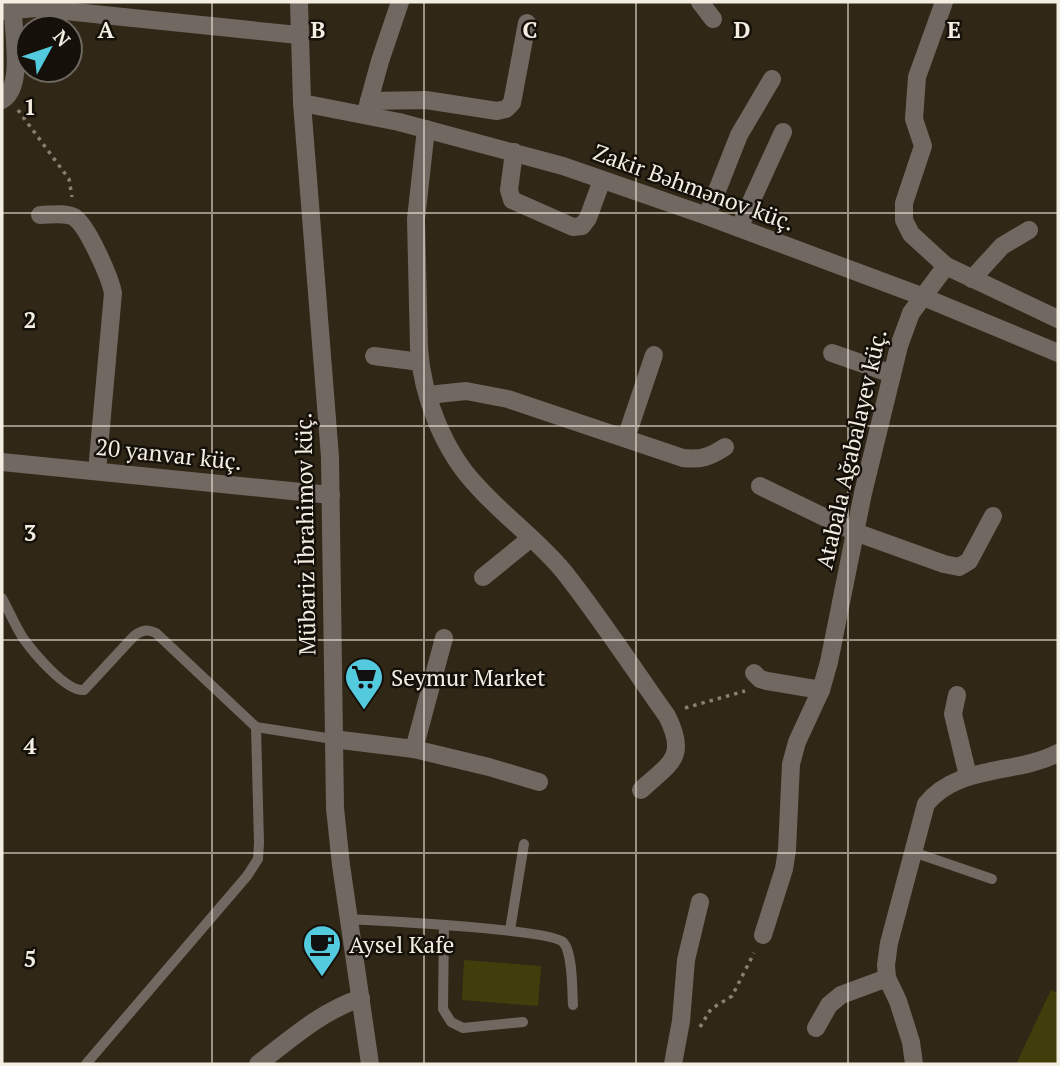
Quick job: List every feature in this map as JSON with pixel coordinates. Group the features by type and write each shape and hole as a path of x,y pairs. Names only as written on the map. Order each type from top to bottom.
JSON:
{"street":[{"name":"Mübariz İbrahimov küç.","path":"299,2 302,103 328,417 335,808 348,919 370,1064"},
{"path":"400,2 392,21 368,108 426,100 497,111 506,109 512,103 527,23"},
{"path":"700,2 713,19"},
{"path":"944,2 917,77 914,119 923,146 904,203 904,220 911,234 946,266 1058,319"},
{"path":"5,98 13,86 16,73 9,8 36,8 299,35"},
{"path":"707,216 739,135 772,79"},
{"name":"Zakir Bəhmənov küç.","path":"302,103 368,108 426,129 514,152 602,180 921,296 1058,353"},
{"path":"426,129 416,219 420,362 428,395 450,451 459,465 477,487 565,573 667,716 678,746 674,759 641,790"},
{"path":"739,229 783,132"},
{"path":"514,152 509,190 512,200 573,227 582,226 588,218 602,180"},
{"path":"40,215 66,214 79,221 109,274 113,293 97,471"},
{"path":"972,279 1002,246 1029,230"},
{"name":"Atabala Ağabalayev küç.","path":"763,935 787,850 791,765 797,742 821,690 829,662 855,532 905,325 921,296 946,266"},
{"path":"832,353 892,374"},
{"path":"626,438 654,355"},
{"path":"373,356 420,362"},
{"path":"428,395 466,391 485,393 683,458 698,460 710,457 725,447"},
{"name":"20 yanvar küç.","path":"2,462 331,495"},
{"path":"760,486 855,532 959,567 969,561 993,516"},
{"path":"483,577 531,538"},
{"path":"414,749 443,638"},
{"path":"757,676 821,690"},
{"path":"957,695 953,714 968,776"},
{"path":"333,738 414,749 539,782"},
{"path":"914,1064 907,1031 887,978 886,965 889,943 926,804 934,794 950,783 968,776 1035,764 1058,753"},
{"path":"675,1056 686,960 700,902"},
{"path":"816,1028 829,1004 841,995 887,978"},
{"path":"258,1064 336,1006 361,998"}],"lane":[{"path":"2,598 32,650 66,684 77,691 84,690 134,636 149,630 256,727 333,738"},
{"path":"86,1064 247,876 257,859 259,843 256,727"},
{"path":"510,930 524,844"},
{"path":"913,852 992,879"},
{"path":"348,919 549,935 562,942 569,954 573,1005"},
{"path":"444,926 443,1009 451,1022 463,1028 523,1023"}],"path":[{"path":"5,98 69,179 74,217"},
{"path":"667,716 683,708 750,689 757,676"},
{"path":"675,1056 693,1037 711,1009 732,996 763,935"}],"building":[{"path":"464,960 541,966 538,1006 462,1000"},
{"path":"1051,990 1058,993 1058,1064 1016,1064"}],"place":[{"name":"Seymur Market","path":"364,711"},
{"name":"Aysel Kafe","path":"322,978"}]}
